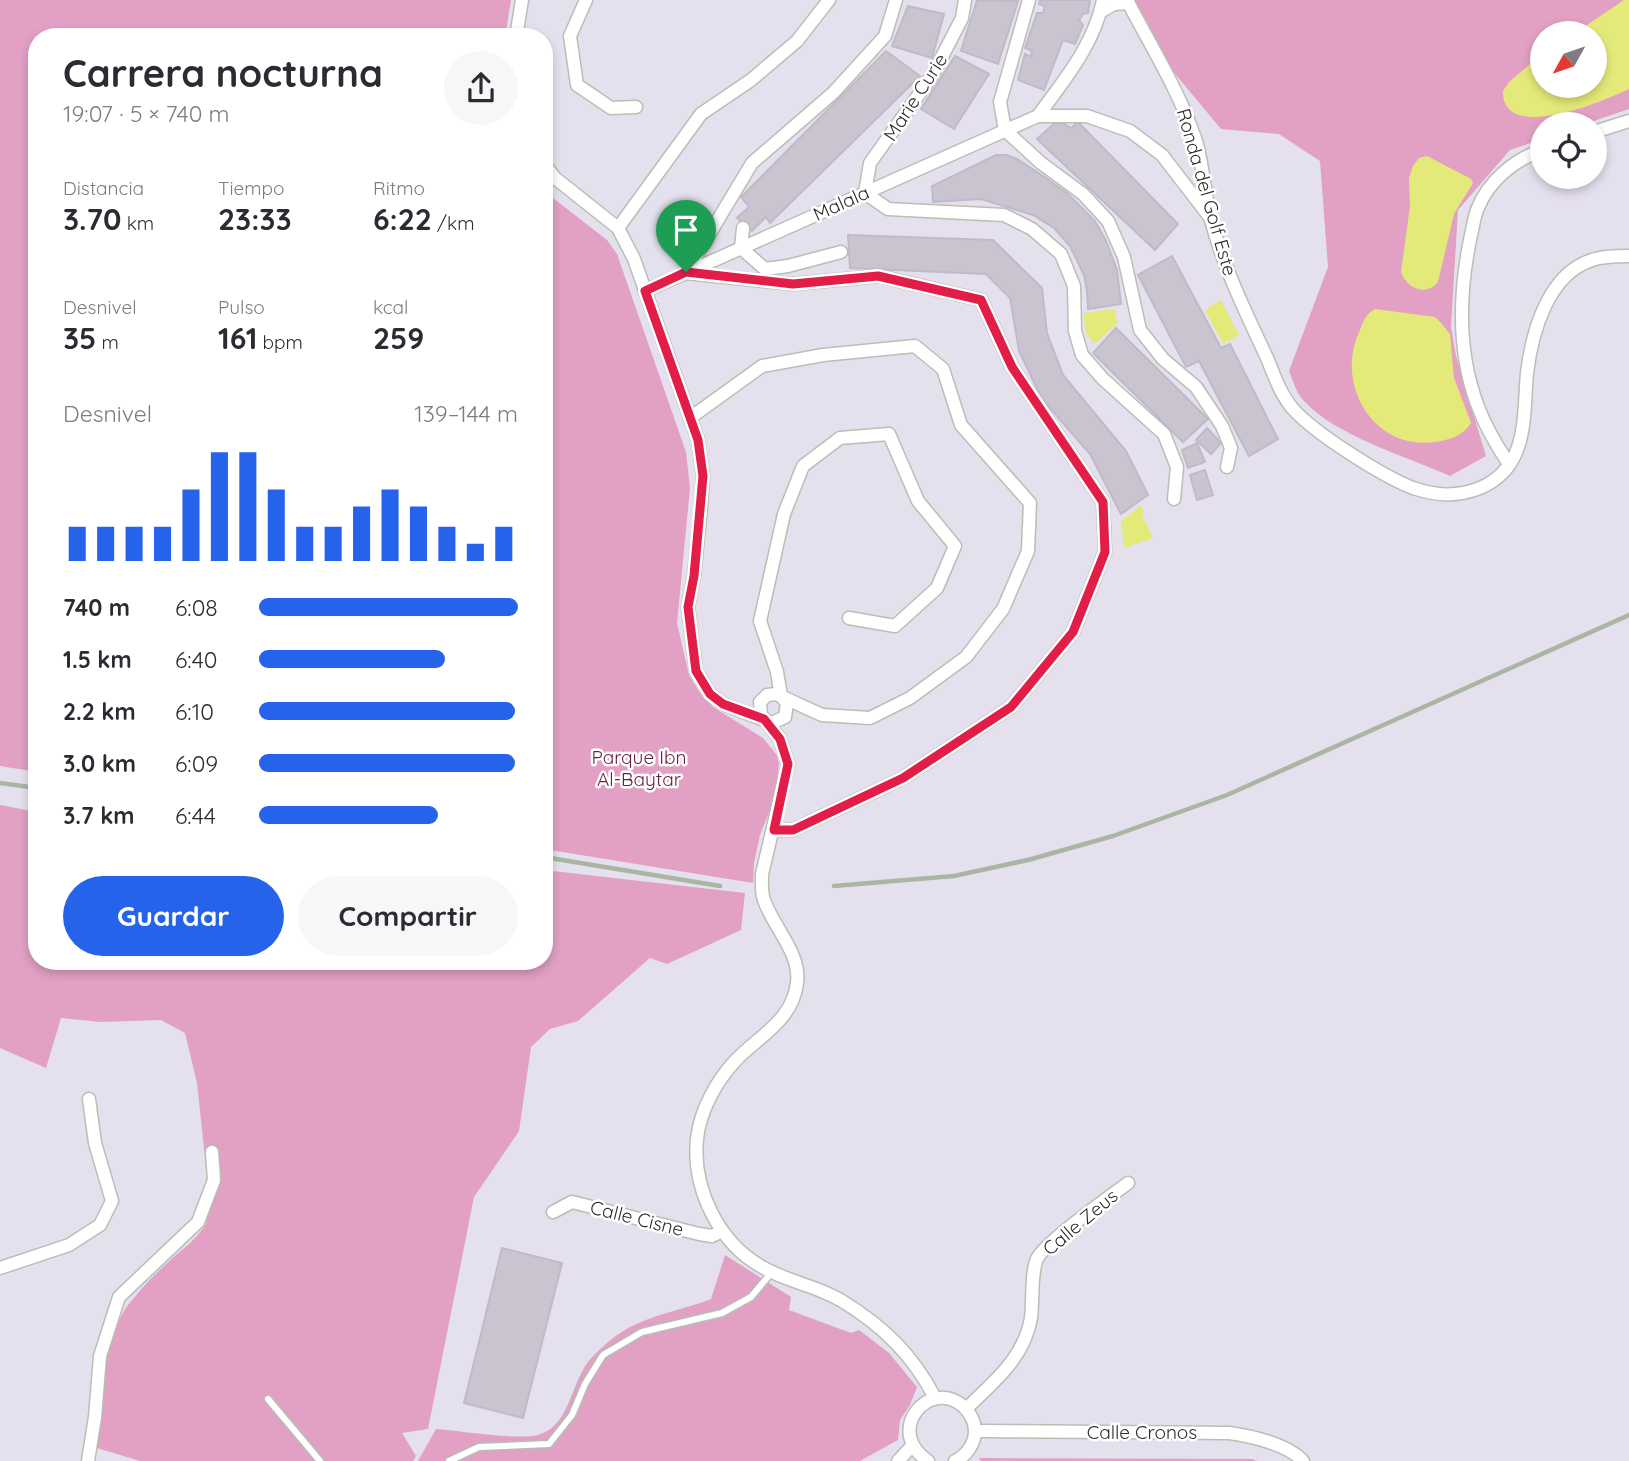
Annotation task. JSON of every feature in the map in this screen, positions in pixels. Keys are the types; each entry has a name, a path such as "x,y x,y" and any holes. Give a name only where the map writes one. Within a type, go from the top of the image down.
{"street":[{"path":"517,28 522,0"},
{"path":"586,0 570,36 577,85 611,108 636,107"},
{"path":"618,228 701,114 751,80 797,41 829,0"},
{"path":"774,830 793,830 903,778 1011,707 1073,632 1105,552 1103,502 1012,367 981,300 878,276 793,284 686,272 752,163 833,93 885,36 896,0"},
{"name":"Marie Curie","path":"865,193 870,163 932,76 962,18 965,0"},
{"path":"1029,0 1000,102 1005,130 1041,163 1083,194 1108,221 1124,257 1140,330 1163,359 1196,387 1222,426 1231,449 1227,467"},
{"path":"1038,116 1082,54 1102,6 1128,2"},
{"name":"Ronda del Golf Este","path":"1128,2 1183,105 1196,142 1210,218 1239,298 1279,386 1292,408 1309,424 1382,472 1412,487 1444,496 1467,493 1490,484 1501,476 1520,443 1525,417 1527,372 1536,332 1558,283 1576,267 1594,259 1629,256"},
{"path":"1038,116 1087,116 1130,131 1162,155 1210,218"},
{"name":"Malala","path":"645,291 1038,116"},
{"path":"1607,128 1629,121"},
{"path":"1510,464 1492,439 1476,402 1464,351 1461,310 1465,264 1478,209 1489,191 1516,162 1530,156"},
{"path":"553,175 618,228 634,259 698,440 703,476 694,576 688,607 696,671 710,694 723,704 764,719 777,722 785,717 788,708 781,696 777,672 760,621 783,514 803,466 839,438 889,434 918,501 956,546 937,588 895,626 849,618"},
{"path":"865,193 888,209 1004,215 1032,229 1061,254 1074,286 1075,331 1082,355 1103,379 1164,434 1177,467 1174,499"},
{"path":"743,228 740,248 765,269 841,252"},
{"path":"690,418 762,366 823,355 915,346 943,369 961,425 1030,503 1028,551 1003,609 966,657 910,698 870,718 822,715 772,694 761,702 759,711 780,739 788,764 762,874 761,890 764,901 793,955 797,982 787,1011 769,1033 736,1060 710,1095 697,1138 698,1176 712,1214 738,1251 772,1272 840,1299 892,1337 914,1362 936,1398"},
{"path":"0,1268 69,1245 100,1225 112,1201 95,1143 89,1099"},
{"path":"88,1461 100,1356 119,1297 198,1222 214,1180 212,1152"},
{"name":"Calle Zeus","path":"966,1409 1005,1371 1021,1348 1031,1321 1037,1259 1057,1238 1128,1183"},
{"name":"Calle Cisne","path":"553,1212 572,1202 699,1234 712,1236 722,1231"},
{"path":"928,1461 912,1446 909,1436 912,1416 926,1402 936,1398 957,1402 971,1415 975,1431 973,1442 958,1460"},
{"name":"Calle Cronos","path":"975,1431 1229,1433 1264,1440 1303,1461"},
{"path":"898,1461 912,1446"}],"lane":[{"path":"449,1461 479,1447 549,1444 572,1415 585,1384 603,1354 642,1332 722,1313 751,1297 772,1272"},
{"path":"268,1399 320,1461"}],"green space":[{"path":"0,0 511,0 506,28 28,28 28,771 0,766"},
{"path":"1134,0 1629,0 1629,109 1607,116 1607,112 1530,112 1530,143 1510,150 1458,210 1451,327 1456,356 1486,456 1450,476 1352,435 1317,413 1301,397 1289,371 1328,267 1320,161 1279,134 1221,129 1152,46"},
{"name":"Parque Ibn Al-Baytar","path":"553,198 607,240 617,254 686,452 690,488 677,623 689,675 713,707 763,738 776,754 779,763 775,797 760,835 753,883 553,850"},
{"path":"0,805 28,810 28,970 553,970 553,871 745,893 741,930 667,964 650,958 578,1021 550,1029 531,1047 519,1131 474,1197 428,1429 402,1433 416,1456 413,1461 140,1461 97,1448 105,1370 122,1314 149,1281 194,1240 207,1222 197,1217 207,1176 197,1083 185,1033 161,1020 100,1022 61,1018 46,1068 0,1048"},
{"path":"725,1255 791,1297 789,1310 851,1333 859,1330 889,1353 917,1387 900,1420 898,1440 860,1461 418,1461 436,1429 516,1436 538,1435 548,1430 563,1414 588,1362 612,1339 653,1317 711,1299"},
{"path":"979,1458 1252,1459 1257,1461 981,1461"}],"shaded area":[{"path":"1624,0 1629,0 1629,89 1599,102 1566,112 1530,112 1530,116 1519,115 1507,107 1503,91 1509,82 1530,64 1530,98 1607,98 1607,21 1593,21"},
{"path":"1427,156 1471,179 1473,183 1454,214 1438,282 1433,287 1422,290 1407,282 1401,272 1410,206 1409,178 1419,158"},
{"path":"1221,300 1239,335 1223,344 1205,310"},
{"path":"1114,309 1118,323 1094,344 1085,331 1084,313"},
{"path":"1375,309 1435,317 1450,334 1454,378 1471,423 1460,434 1435,442 1413,442 1393,436 1377,424 1364,409 1356,391 1352,371 1353,350 1364,320"},
{"path":"1141,505 1144,513 1142,515 1153,538 1124,548 1121,521"}],"building":[{"path":"977,0 1018,1 998,64 961,51"},
{"path":"1040,0 1090,0 1088,13 1083,14 1079,20 1083,25 1075,44 1063,40 1044,90 1018,80 1025,54 1031,57 1032,51 1025,48 1037,13 1043,13 1045,6 1039,4"},
{"path":"908,6 944,14 932,58 892,46"},
{"path":"886,51 920,76 770,223 766,217 752,231 737,218 749,207 741,197"},
{"path":"955,56 989,74 954,129 921,109"},
{"path":"1058,120 1071,128 1078,122 1178,224 1155,250 1037,139"},
{"path":"996,155 1017,159 1046,178 1068,194 1095,221 1117,270 1121,304 1088,309 1084,275 1070,246 1054,228 1033,215 981,199 933,202 932,186"},
{"path":"848,235 993,240 1042,288 1047,333 1063,375 1126,451 1148,495 1121,514 1090,454 1042,399 1019,351 1010,298 986,274 850,268"},
{"path":"1172,256 1221,348 1230,344 1278,439 1249,456 1199,361 1186,367 1138,275"},
{"path":"1116,328 1208,419 1183,442 1093,353"},
{"path":"1207,428 1221,443 1211,454 1196,440"},
{"path":"1197,443 1205,462 1188,468 1182,450"},
{"path":"1205,470 1213,495 1197,500 1190,475"},
{"path":"502,1248 562,1263 523,1418 464,1403"}],"railway":[{"path":"834,886 954,876 1028,860 1113,836 1227,795 1629,615"},
{"path":"0,783 28,787"},
{"path":"553,858 720,886"}],"route":[{"path":"686,272 793,284 878,276 981,300 1012,367 1103,502 1105,552 1073,632 1011,707 903,778 793,830 774,830 788,764 780,739 764,719 723,704 710,694 696,671 688,607 694,576 703,476 698,440 645,291 686,272"}]}
